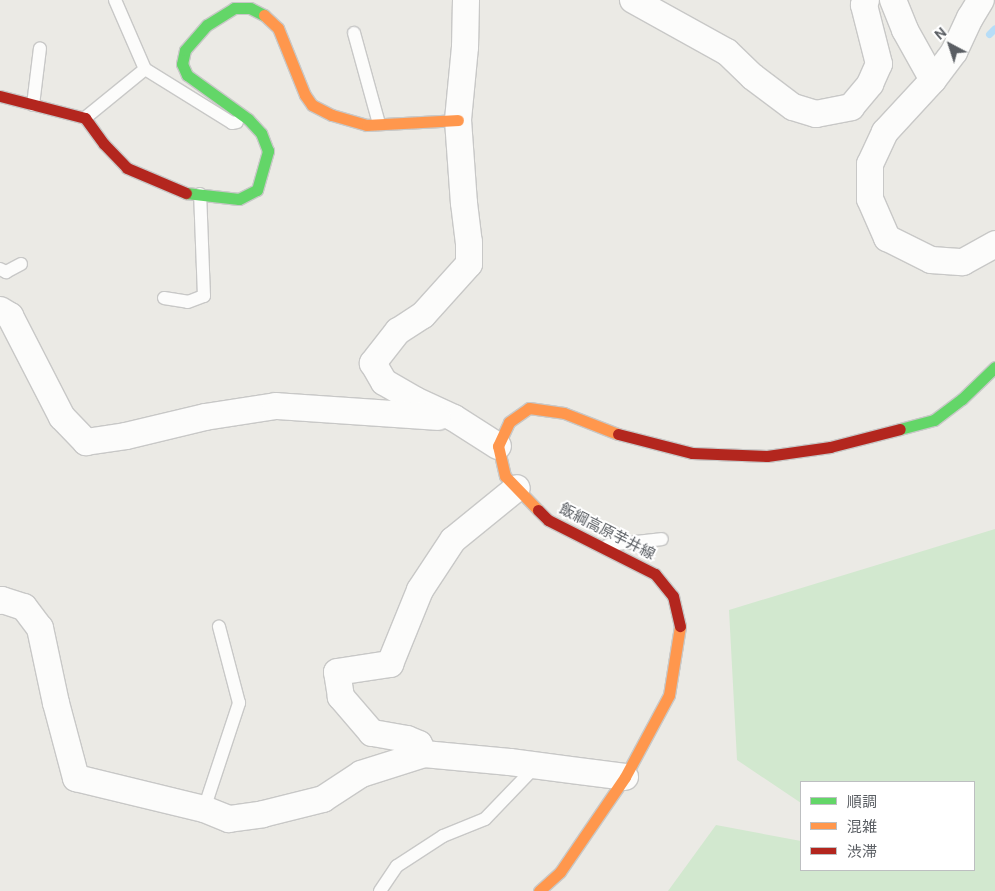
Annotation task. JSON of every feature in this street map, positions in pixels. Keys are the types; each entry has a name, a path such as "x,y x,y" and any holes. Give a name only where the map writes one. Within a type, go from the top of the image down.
{"main road":[{"path":"0,96 85,118 104,144 127,168 186,193 239,198 257,190 268,151 260,133 248,119 187,75 182,64 184,50 201,31 234,8 250,8 264,15 278,28 305,95 312,105 332,115 367,125 458,120"},
{"path":"498,446 510,422 529,408 564,413 586,423 630,438 692,453 766,456 830,447 934,420 962,399 995,367"},
{"name":"飯綱高原芋井線","path":"498,446 505,476 548,520 655,574 673,596 680,624 668,696 625,776 560,872 539,891"}],"street":[{"path":"466,0 465,47 458,120 469,242 469,264 423,315 398,331 373,363 384,382 415,400 454,418 498,446"},
{"path":"633,0 727,52 753,77 792,107 816,114 851,107 870,84 879,64 864,5 866,0"},
{"path":"893,0 905,30 933,80"},
{"path":"981,0 954,52 933,80 885,132 870,164 870,199 887,238 931,260 963,262 995,244"},
{"path":"0,310 10,316 62,417 86,442 126,436 205,416 276,406 454,418"},
{"path":"424,754 419,744 406,739 372,733 341,697 337,672 390,664 420,590 453,540 517,488"},
{"path":"0,602 2,600 24,607 40,628 56,703 76,778 204,809 228,818 263,814 323,799 361,774 424,754 625,776"}],"lane":[{"path":"115,0 145,69 232,123 248,119"},
{"path":"354,33 379,124"},
{"path":"33,104 40,48"},
{"path":"85,118 145,69"},
{"path":"164,298 188,302 204,296 200,194"},
{"path":"0,269 6,272 21,264"},
{"path":"598,546 662,539"},
{"path":"204,809 239,703 219,626"},
{"path":"380,891 397,866 443,836 485,819 537,765"}],"green space":[{"path":"995,529 995,891 668,891 716,825 800,841 800,871 975,871 975,781 800,781 800,802 737,760 729,610"}],"waterway":[{"path":"989,34 995,28"}],"traffic: fast":[{"path":"186,193 239,199 257,190 268,151 261,133 248,119 187,75 182,64 185,50 207,25 234,8 250,8 264,15"},
{"path":"900,429 934,420 962,399 995,367"}],"traffic: slow":[{"path":"264,15 278,28 305,95 312,105 332,115 367,125 458,120"},
{"path":"538,510 505,476 498,446 509,422 529,408 564,413 618,434"},
{"path":"539,891 560,872 625,777 669,695 680,626"}],"traffic: jam":[{"path":"0,96 85,118 104,144 127,168 186,193"},
{"path":"618,434 692,453 767,456 830,447 900,429"},
{"path":"538,510 548,520 655,574 673,596 680,626"}]}
